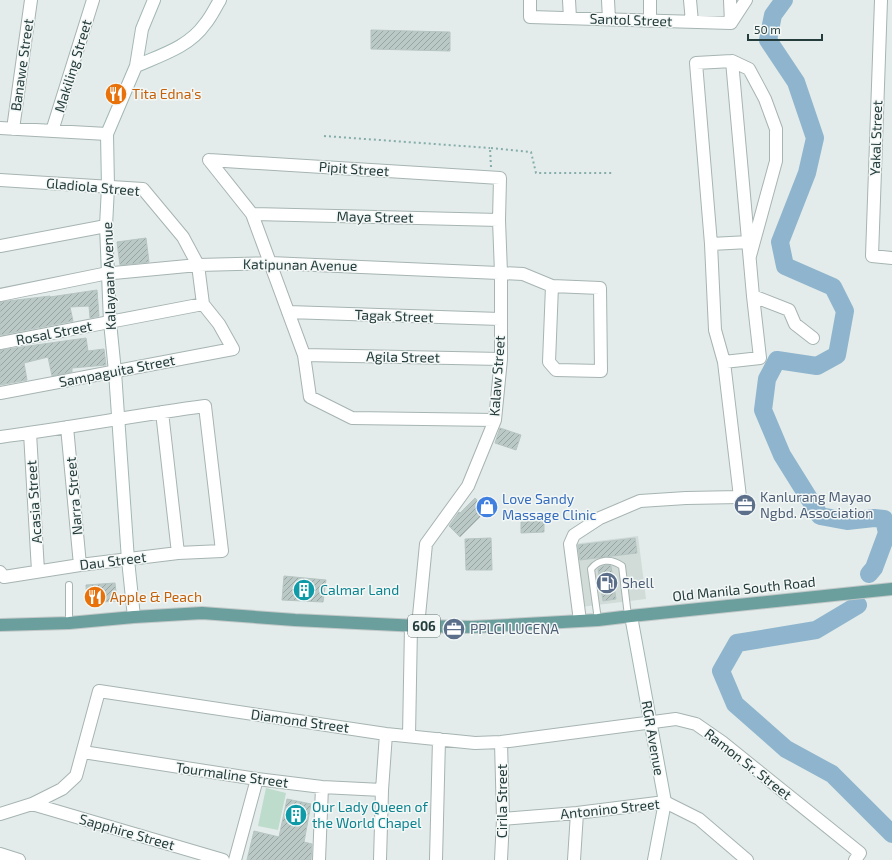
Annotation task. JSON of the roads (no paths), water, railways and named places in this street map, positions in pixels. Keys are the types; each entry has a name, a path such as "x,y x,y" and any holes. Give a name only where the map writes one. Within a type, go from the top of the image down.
{"main road":[{"name":"Old Manila South Road","path":"0,625 69,623 202,613 295,620 415,626 501,627 598,620 892,588"}],"street":[{"name":"Banawe Street","path":"13,129 31,0"},
{"name":"Makiling Street","path":"52,131 93,0"},
{"name":"Kalayaan Avenue","path":"134,617 128,560 119,418 110,322 106,226 108,187 107,134 136,66 142,29 154,0"},
{"path":"136,66 178,48 191,40 204,25 220,0"},
{"name":"Santol Street","path":"530,0 530,17 731,23"},
{"path":"569,0 570,18"},
{"path":"608,0 609,19"},
{"path":"650,0 650,21"},
{"path":"690,0 692,22"},
{"path":"730,0 731,23"},
{"path":"731,23 746,0"},
{"name":"Yakal Street","path":"881,0 872,256 892,258"},
{"path":"724,362 760,358 732,61"},
{"path":"580,621 570,544 574,535 600,518 640,501 740,497 724,362 715,330 711,244 696,63 732,61 749,69 765,99 776,129 776,161 750,256"},
{"path":"0,128 107,134"},
{"name":"Pipit Street","path":"252,214 209,160 495,178"},
{"name":"Kalaw Street","path":"409,736 415,626 426,544 468,486 495,420 501,359 501,273 499,220 495,178"},
{"name":"Gladiola Street","path":"0,180 143,189 183,237 198,265 203,304"},
{"path":"252,214 304,355 310,397 352,418 495,420"},
{"name":"Maya Street","path":"252,214 499,220"},
{"path":"0,246 106,226"},
{"path":"711,244 749,242"},
{"name":"Katipunan Avenue","path":"0,295 108,274 198,265 270,263 523,274 552,286 600,288 601,371 556,370 548,362 552,286"},
{"path":"753,296 788,310 795,324 813,338"},
{"name":"Rosal Street","path":"0,343 203,304"},
{"name":"Sampaguita Street","path":"0,392 115,372 233,349 219,324 203,304"},
{"name":"Tagak Street","path":"288,312 500,319"},
{"name":"Agila Street","path":"304,355 501,359"},
{"name":"Dau Street","path":"2,575 178,553 222,550 205,406 162,412"},
{"path":"0,437 162,412 178,553"},
{"name":"Narra Street","path":"67,427 80,565"},
{"name":"Acasia Street","path":"30,433 38,571"},
{"name":"RGR Avenue","path":"629,616 665,802 654,860"},
{"name":"Diamond Street","path":"83,752 99,691 386,734 439,738 475,743 501,742"},
{"name":"Ramon Sr. Street","path":"501,742 676,719 696,724 722,742 858,856"},
{"path":"380,860 382,790 386,734"},
{"path":"436,860 439,738"},
{"name":"Cirila Street","path":"501,742 503,819 501,860"},
{"path":"0,814 32,804 62,789 76,776 83,752"},
{"name":"Tourmaline Street","path":"83,752 257,779 322,787 382,790"},
{"path":"234,860 257,779"},
{"path":"319,860 322,787"},
{"name":"Antonino Street","path":"503,819 577,814 665,802 699,819 747,860"},
{"name":"Sapphire Street","path":"32,804 223,860"},
{"path":"574,860 577,814"},
{"path":"0,854 19,860"}],"lane":[{"path":"598,620 591,569 597,563 604,560 614,561 622,566 629,616"},
{"path":"69,585 69,623"}],"waterway":[{"path":"784,0 773,15 768,40 796,82 815,138 807,173 780,242 785,266 833,287 845,311 837,355 817,366 777,360 767,379 763,410 782,455 820,516 847,521 874,518 884,519 887,533 874,568 869,574"},
{"path":"858,605 816,630 737,643 721,671 735,704 786,749 832,774 892,834"}],"place":[{"name":"Tita Edna's","path":"116,94"},
{"name":"Kanlurang Mayao Ngbd. Association","path":"745,505"},
{"name":"Love Sandy Massage Clinic","path":"487,507"},
{"name":"Shell","path":"607,583"},
{"name":"Calmar Land","path":"304,590"},
{"name":"Apple & Peach","path":"95,597"},
{"name":"PPLCI LUCENA","path":"454,629"},
{"name":"Our Lady Queen of the World Chapel","path":"296,815"}]}
